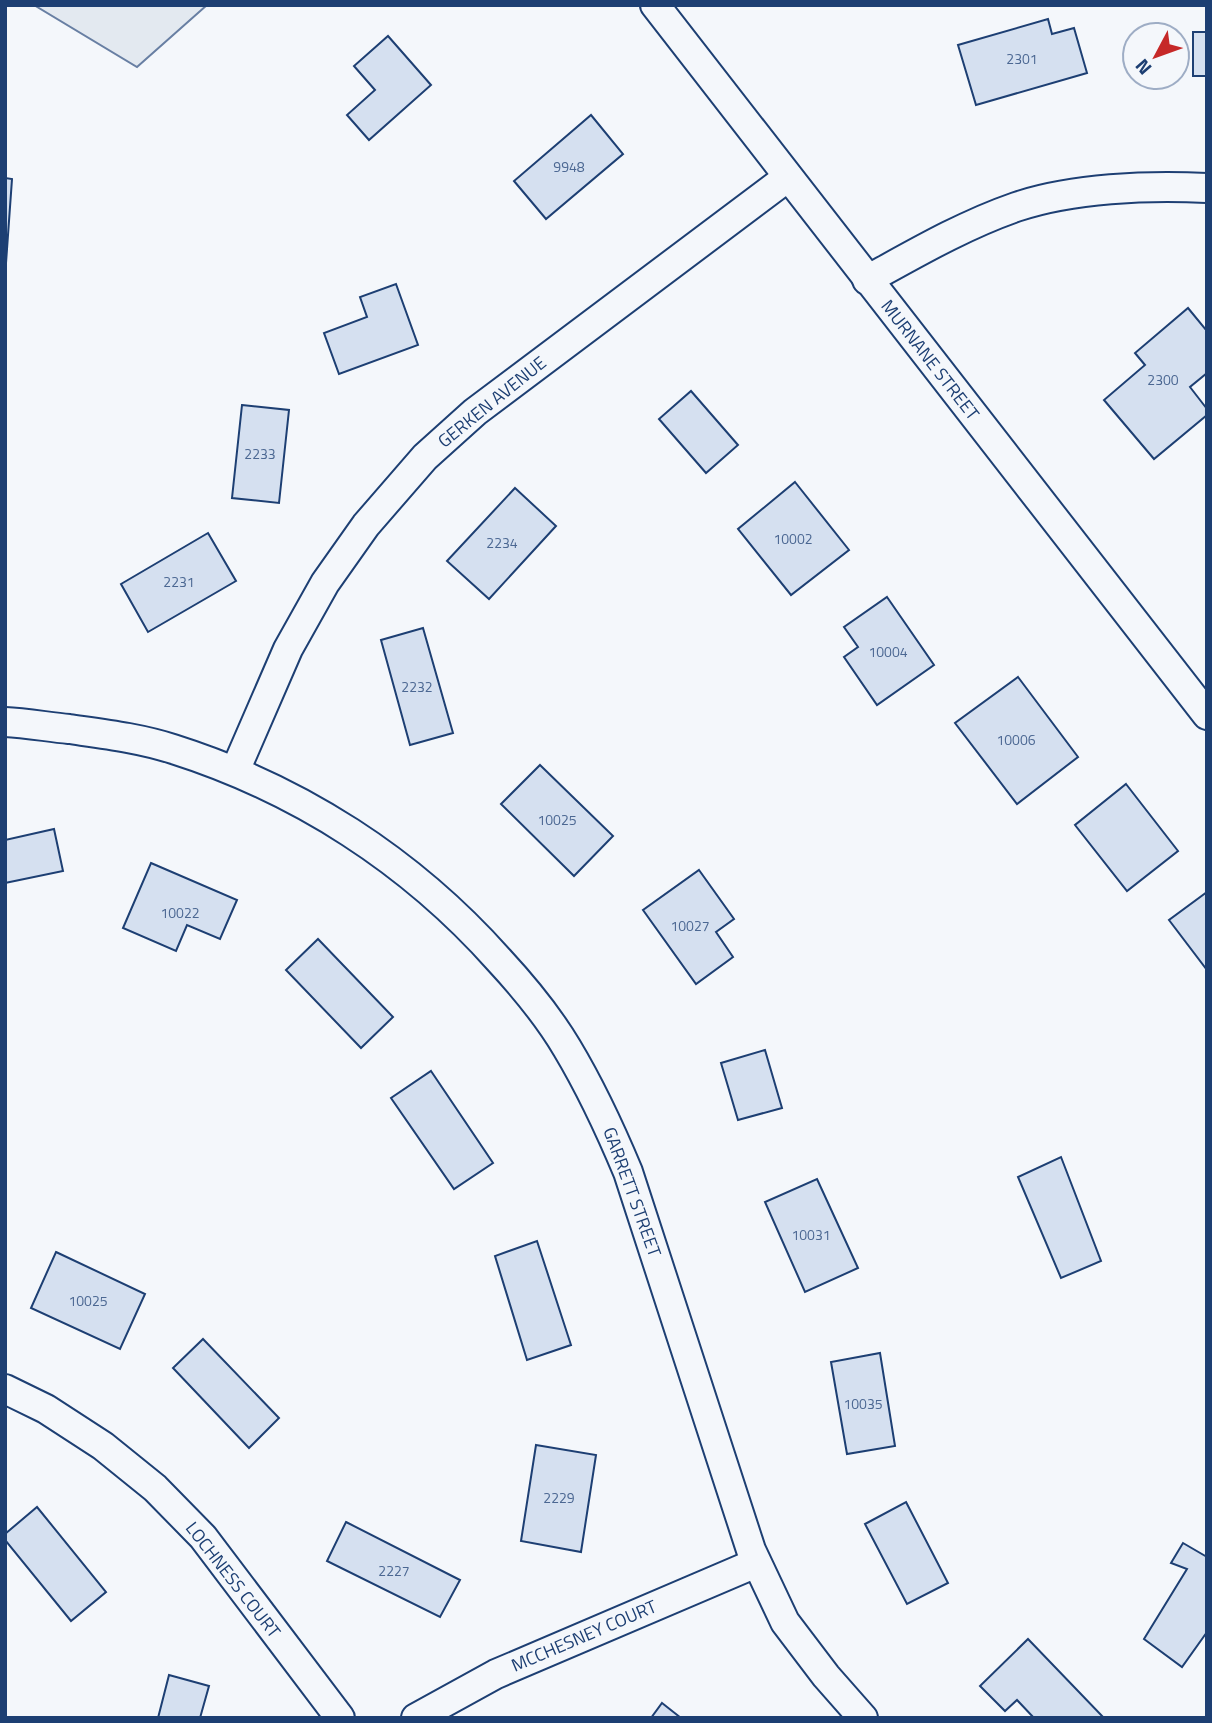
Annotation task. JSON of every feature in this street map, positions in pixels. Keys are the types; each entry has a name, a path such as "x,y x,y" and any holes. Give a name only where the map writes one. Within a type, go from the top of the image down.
{"street":[{"name":"MURNANE STREET","path":"655,5 1207,715"},
{"name":"GERKEN AVENUE","path":"235,771 288,649 325,583 366,525 425,457 475,412 788,177"},
{"path":"867,279 963,228 1018,207 1069,195 1123,189 1207,188"},
{"name":"GARRETT STREET","path":"5,722 122,736 172,748 235,771 303,803 368,843 426,887 478,936 524,987 566,1046 602,1111 628,1172 756,1563 785,1622 826,1676 863,1718"},
{"name":"LOCHNESS COURT","path":"5,1389 46,1409 103,1446 155,1489 203,1537 340,1718"},
{"name":"MCCHESNEY COURT","path":"416,1718 496,1674 756,1563"}],"shaded area":[{"path":"34,5 207,5 137,67"}],"building":[{"path":"1048,19 1052,34 1074,28 1087,73 976,105 958,45"},
{"path":"1193,32 1207,32 1207,76 1193,76"},
{"path":"388,36 431,85 369,140 347,115 375,90 354,66"},
{"path":"591,115 623,154 546,219 514,181"},
{"path":"5,178 12,179 5,277"},
{"path":"396,284 418,345 339,374 324,333 367,317 360,297"},
{"path":"1188,308 1207,331 1207,373 1190,387 1207,409 1207,415 1154,459 1104,400 1145,365 1135,353"},
{"path":"691,391 738,445 706,473 659,419"},
{"path":"242,405 289,410 279,503 232,498"},
{"path":"795,482 849,550 791,595 738,529"},
{"path":"515,488 556,526 489,599 447,561"},
{"path":"208,533 236,581 148,632 121,584"},
{"path":"887,597 934,665 877,705 844,657 858,647 844,627"},
{"path":"423,628 453,733 410,745 381,640"},
{"path":"1018,677 1078,757 1017,804 955,723"},
{"path":"540,765 613,836 574,876 501,804"},
{"path":"1126,784 1178,851 1127,891 1075,825"},
{"path":"54,829 63,871 5,883 5,840"},
{"path":"151,863 237,900 220,939 187,925 176,951 123,928"},
{"path":"699,870 734,919 716,932 733,957 696,984 643,910"},
{"path":"1207,892 1207,970 1169,920"},
{"path":"318,939 393,1017 361,1048 286,970"},
{"path":"765,1050 782,1108 738,1120 721,1063"},
{"path":"431,1071 493,1163 454,1189 391,1098"},
{"path":"1061,1157 1101,1261 1061,1278 1018,1177"},
{"path":"817,1179 858,1268 805,1292 765,1202"},
{"path":"537,1241 571,1345 527,1360 495,1256"},
{"path":"56,1252 145,1294 120,1349 31,1308"},
{"path":"203,1339 279,1418 249,1448 173,1368"},
{"path":"880,1353 895,1446 847,1454 831,1362"},
{"path":"536,1445 596,1455 581,1552 521,1541"},
{"path":"906,1502 948,1583 907,1604 865,1524"},
{"path":"37,1507 106,1592 71,1621 5,1540 5,1534"},
{"path":"346,1522 460,1580 440,1617 327,1561"},
{"path":"1183,1543 1207,1557 1207,1632 1182,1667 1144,1639 1187,1569 1171,1563"},
{"path":"1028,1639 1104,1718 1034,1718 1017,1700 1005,1711 980,1686"},
{"path":"169,1675 209,1686 200,1718 158,1718"},
{"path":"662,1703 681,1718 651,1718"}]}
